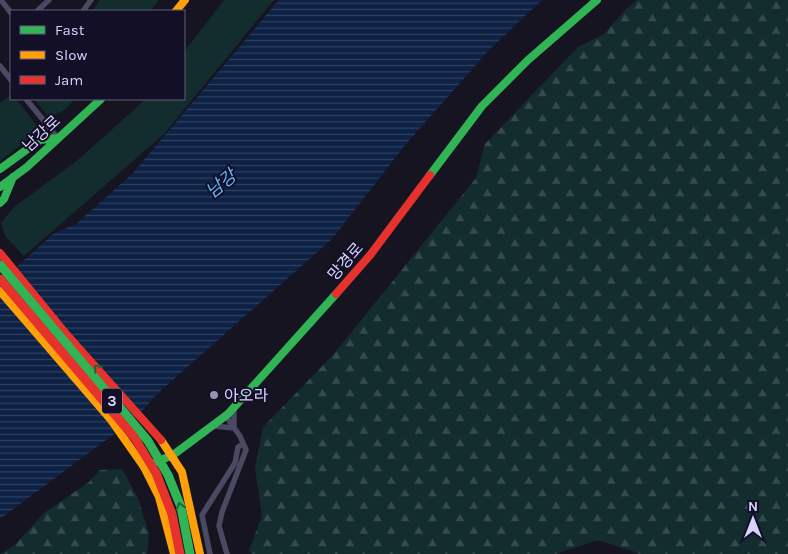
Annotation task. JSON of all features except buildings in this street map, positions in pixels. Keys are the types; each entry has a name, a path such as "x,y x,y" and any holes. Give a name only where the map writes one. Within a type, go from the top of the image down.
{"main road":[{"path":"177,10 185,0"},
{"name":"망경로","path":"144,467 173,455 234,406 371,254 482,106 528,60 598,0"},
{"name":"남강로","path":"0,187 100,100"},
{"path":"0,170 40,140 58,138"},
{"path":"0,203 4,199 13,177"},
{"path":"0,252 67,335 154,430 173,455 182,472 200,554"},
{"name":"3","path":"0,265 119,409 148,441 168,475 181,507 190,554"},
{"name":"3","path":"0,279 134,437 156,473 172,514 180,554"},
{"path":"0,291 128,444 144,467 159,497 174,554"}],"street":[{"path":"1,0 10,12"},
{"path":"38,10 49,0"},
{"path":"0,66 10,79"},
{"path":"27,100 58,138"},
{"path":"234,406 234,428"},
{"path":"225,415 246,450 222,512 219,526 227,554"},
{"path":"211,426 234,428"},
{"path":"210,554 202,516 235,464 238,448 243,444"}],"green space":[{"path":"100,0 159,0 151,10 93,10"},
{"path":"224,0 274,0 164,134 24,256 5,236 1,223 13,208 79,159 145,100 185,100 185,51"},
{"path":"637,0 788,0 788,554 640,554 598,540 555,554 252,554 249,550 262,516 255,468 263,427 333,355 476,178 485,144 578,47 604,34 626,9"},
{"path":"10,96 10,100 17,100 38,127 36,133 0,161 0,103"},
{"path":"35,100 74,100 60,112 47,115"},
{"path":"122,469 138,498 149,534 147,554 0,554 14,546 44,513 89,482 100,470"}],"water":[{"name":"남강","path":"279,0 542,0 489,50 406,144 332,239 156,395 137,417 0,519 0,279 13,270 53,234 76,224 133,173"}],"traffic: fast":[{"path":"430,175 482,106 528,60 597,0"},
{"path":"0,187 27,167 100,100"},
{"path":"0,169 40,140 58,138"},
{"path":"0,203 4,199 13,177"},
{"path":"0,265 148,441 168,475 181,507 190,554"},
{"path":"173,455 228,414 336,294"},
{"path":"144,467 173,455"}],"traffic: slow":[{"path":"177,10 185,0"},
{"path":"0,291 111,420 144,467 159,497 174,554"},
{"path":"161,440 182,472 200,554"}],"traffic: jam":[{"path":"336,294 371,254 430,175"},
{"path":"0,253 67,335 161,440"},
{"path":"0,279 134,437 156,473 172,514 180,554"}],"place":[{"name":"아오라","path":"214,395"}]}
